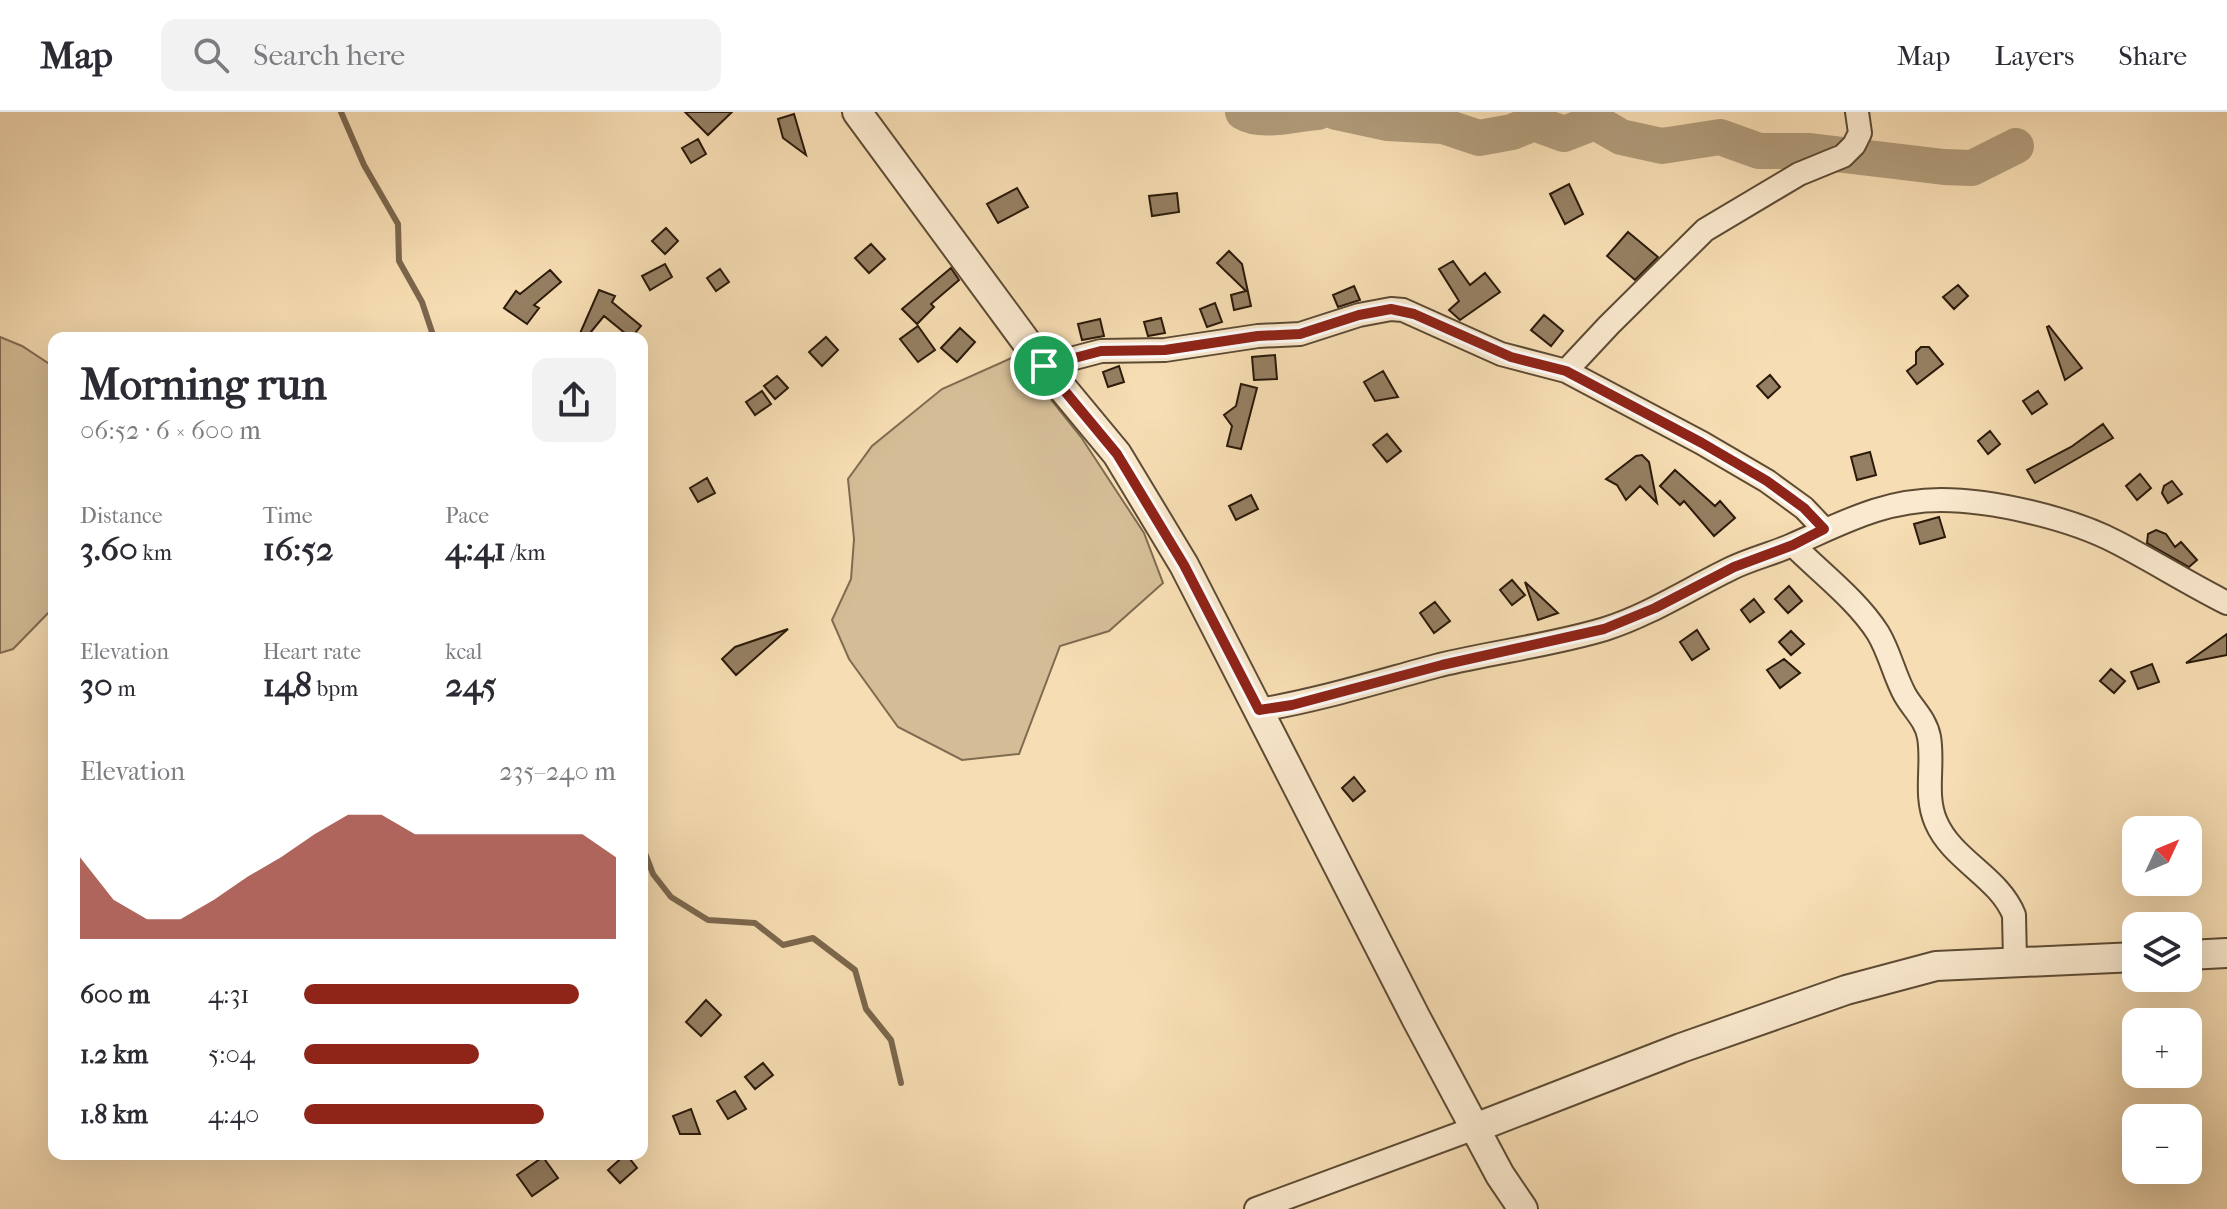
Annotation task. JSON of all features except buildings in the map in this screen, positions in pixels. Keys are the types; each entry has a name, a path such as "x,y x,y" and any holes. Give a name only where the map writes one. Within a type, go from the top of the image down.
{"street":[{"path":"857,112 1044,366 1117,454 1184,565 1416,1018 1500,1175 1523,1209"},
{"path":"1566,371 1705,230 1799,174 1848,150 1860,133 1857,112"},
{"path":"1044,366 1101,351 1165,350 1258,336 1300,334 1359,315 1391,309 1414,314 1511,357 1566,371 1767,481 1804,508 1824,529"},
{"path":"1259,710 1292,705 1442,665 1604,629 1655,608 1734,567 1793,545 1824,529 1876,509 1920,501 1954,501 2011,508 2113,540 2227,603"},
{"path":"1793,545 1867,619 1883,641 1903,692 1925,723 1929,736 1929,784 1935,821 1952,847 2003,896 2012,909 2015,961"},
{"path":"2202,954 2227,953"},
{"path":"1256,1209 1681,1048 1846,990 1936,966 2122,957"}],"shaded area":[{"path":"0,337 22,346 48,363 48,613 13,649 0,653"},
{"path":"1016,356 1081,437 1144,533 1163,583 1109,631 1060,646 1019,754 962,760 898,727 849,659 832,620 851,579 854,539 848,479 872,446 942,389"}],"waterway":[{"path":"341,112 364,165 398,224 399,261 422,302 432,332"},
{"path":"1243,112 1269,118 1318,112"},
{"path":"1336,112 1387,123 1443,126 1479,138 1512,132 1534,123 1564,134 1595,122 1621,137 1662,146 1720,137 1759,151 1810,151 1944,167 1972,168 2016,146"},
{"path":"648,861 653,874 671,897 708,920 755,923 783,945 813,938 855,970 866,1009 891,1040 901,1083"}],"route":[{"path":"1403,310 1501,354 1566,371 1767,481 1804,508 1824,529 1793,545 1734,567 1655,608 1604,629 1442,665 1292,705 1259,710 1184,565 1117,454 1044,366 1101,351 1165,350 1258,336 1300,334 1359,315 1403,310"}]}
